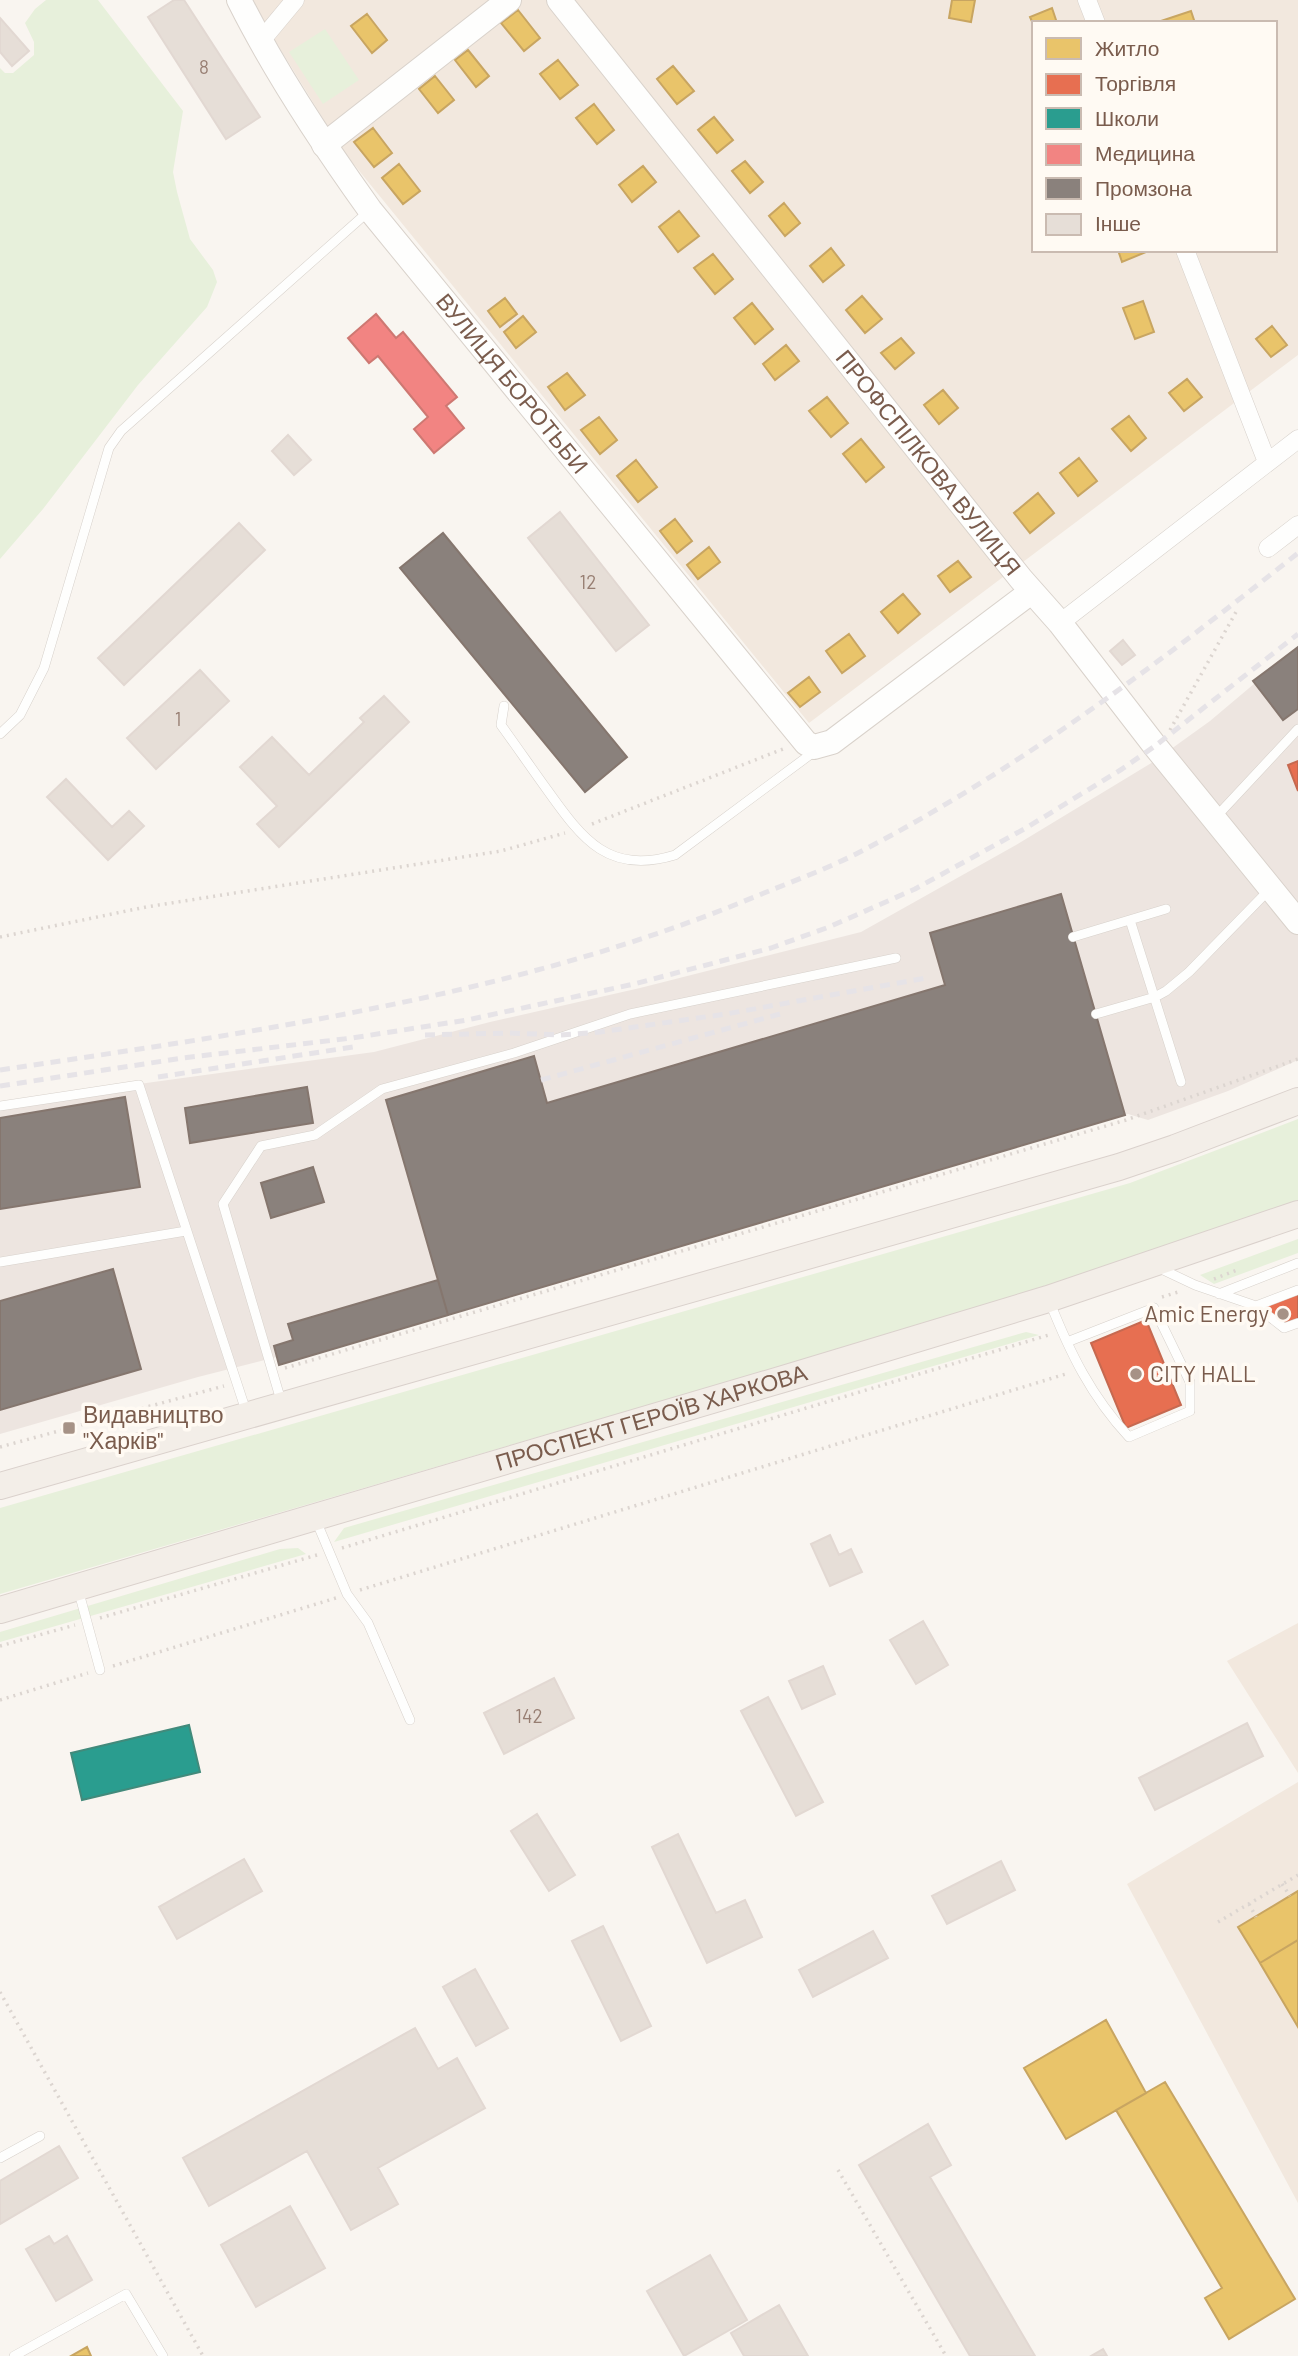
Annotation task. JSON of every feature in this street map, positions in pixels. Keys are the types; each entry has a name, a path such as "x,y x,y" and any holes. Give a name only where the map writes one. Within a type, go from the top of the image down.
{"main road":[{"path":"0,1486 1118,1167 1298,1101"},
{"name":"ПРОСПЕКТ ГЕРОЇВ ХАРКОВА","path":"0,1610 1048,1299 1298,1214"}],"street":[{"name":"ВУЛИЦЯ БОРОТЬБИ","path":"239,0 260,42 324,145 370,210 812,743"},
{"path":"260,42 295,0"},
{"path":"324,145 509,0"},
{"name":"ПРОФСПІЛКОВА ВУЛИЦЯ","path":"559,0 1031,592 1060,623 1213,820 1298,922"},
{"path":"1087,0 1095,21"},
{"path":"1186,252 1267,462"},
{"path":"1060,623 1298,439"},
{"path":"1268,548 1298,525"},
{"path":"812,743 842,735 1031,592"}],"lane":[{"path":"0,734 20,715 44,668 109,448 121,431 370,210"},
{"path":"504,706 501,725 576,830 599,849 625,860 651,863 674,855 812,743"},
{"path":"1213,820 1298,729"},
{"path":"1096,1014 1155,997 1166,991 1189,972 1270,888"},
{"path":"1073,937 1166,909"},
{"path":"1130,920 1181,1082"},
{"path":"282,1405 223,1204 261,1146 315,1135 382,1089 514,1052 631,1014 896,958"},
{"path":"0,1106 139,1085 248,1415"},
{"path":"0,1262 186,1231"},
{"path":"1219,1294 1298,1263"},
{"path":"1151,1265 1219,1294 1256,1306 1284,1328 1298,1323"},
{"path":"1256,1306 1298,1290"},
{"path":"1048,1299 1079,1370 1106,1412 1129,1437 1190,1411 1190,1382 1154,1308 1067,1342"},
{"path":"314,1517 347,1594 368,1623 410,1720"},
{"path":"77,1587 100,1670"},
{"path":"0,2158 40,2136"},
{"path":"14,2356 126,2294 163,2356"}],"path":[{"path":"1165,738 1236,612"},
{"path":"0,937 146,907 501,851 576,830 779,752 812,743"},
{"path":"273,1372 1126,1121 1298,1059"},
{"path":"0,1646 329,1552 1062,1331"},
{"path":"0,1700 1079,1370"},
{"path":"0,1447 238,1382"},
{"path":"1218,1922 1298,1875"},
{"path":"1283,1884 1290,1896"},
{"path":"1249,1904 1256,1917"},
{"path":"0,1992 203,2356"},
{"path":"838,2171 946,2356"}],"shaded area":[{"path":"250,0 1298,0 1298,355 809,723 343,151"},
{"path":"1298,647 1298,1060 1228,1091 1148,1120 1128,1114 497,1301 198,1377 0,1434 0,1103 374,1052 861,932 1016,845 1153,762 1210,721"},
{"path":"1298,1623 1298,1773 1227,1661"},
{"path":"1298,1782 1298,2203 1127,1884"}],"green space":[{"path":"46,0 98,0 183,111 173,172 190,239 213,270 217,282 207,307 138,385 43,509 0,559 0,68 5,73 13,73 34,55 34,42 25,23"},
{"path":"325,29 359,80 323,104 289,52"},
{"path":"1298,1119 1298,1200 1161,1250 987,1306 0,1594 0,1508 1130,1183"},
{"path":"1298,1239 1298,1253 1214,1284 1200,1275"},
{"path":"1026,1332 1039,1335 334,1542 344,1528"},
{"path":"298,1548 306,1554 0,1642 0,1632 280,1549"}],"building: Житло":[{"path":"952,0 975,0 971,22 949,18"},
{"path":"1052,8 1056,21 1032,22 1030,17"},
{"path":"518,10 540,38 524,51 501,23"},
{"path":"1191,11 1194,21 1161,21"},
{"path":"367,14 387,40 372,53 351,26"},
{"path":"468,50 489,76 476,87 455,60"},
{"path":"558,60 578,85 560,99 540,74"},
{"path":"673,66 694,91 677,104 657,79"},
{"path":"435,76 454,100 438,113 419,89"},
{"path":"594,104 614,130 597,144 576,118"},
{"path":"714,117 733,140 717,153 698,130"},
{"path":"373,128 392,153 374,167 354,142"},
{"path":"745,161 763,182 750,193 732,171"},
{"path":"399,164 420,191 403,204 382,178"},
{"path":"643,166 656,182 632,202 619,185"},
{"path":"784,203 800,223 785,236 769,216"},
{"path":"679,211 699,236 678,252 659,227"},
{"path":"831,248 844,265 823,282 810,266"},
{"path":"1119,252 1146,252 1122,262"},
{"path":"713,254 733,279 715,294 694,268"},
{"path":"862,296 882,319 865,333 846,310"},
{"path":"505,298 517,314 500,327 488,311"},
{"path":"1143,301 1154,332 1135,339 1123,308"},
{"path":"752,303 773,329 755,344 734,318"},
{"path":"523,316 536,332 516,348 504,332"},
{"path":"1272,326 1287,345 1271,357 1256,339"},
{"path":"901,338 914,353 895,369 881,353"},
{"path":"786,345 799,361 775,380 763,364"},
{"path":"567,373 585,395 565,410 548,387"},
{"path":"1187,379 1202,397 1184,411 1169,393"},
{"path":"943,390 958,408 939,424 924,405"},
{"path":"827,397 848,423 831,437 809,411"},
{"path":"1129,416 1146,438 1131,451 1112,429"},
{"path":"599,417 617,440 600,454 581,430"},
{"path":"861,439 884,467 866,482 843,454"},
{"path":"1079,458 1097,481 1078,496 1060,473"},
{"path":"636,460 657,487 638,502 617,476"},
{"path":"1038,493 1054,513 1030,533 1014,513"},
{"path":"675,519 692,541 677,553 660,531"},
{"path":"709,547 720,562 698,579 687,565"},
{"path":"958,561 971,577 950,592 938,576"},
{"path":"903,594 920,614 898,633 881,612"},
{"path":"849,634 865,656 842,673 826,651"},
{"path":"809,677 820,692 800,707 788,693"},
{"path":"1298,1891 1298,1940 1260,1963 1238,1927"},
{"path":"1298,1940 1298,2027 1260,1963"},
{"path":"1106,2020 1146,2093 1066,2139 1024,2068"},
{"path":"1165,2082 1295,2299 1229,2339 1205,2298 1222,2288 1116,2110"},
{"path":"87,2347 91,2356 71,2356"}],"building: Торгівля":[{"path":"1298,761 1298,791 1288,765"},
{"name":"Amic Energy","path":"1298,1293 1298,1319 1281,1324 1261,1308"},
{"name":"CITY HALL","path":"1146,1320 1181,1405 1126,1428 1091,1343"}],"building: Школи":[{"path":"189,1725 200,1772 82,1800 71,1753"}],"building: Медицина":[{"path":"376,314 396,338 403,332 457,397 446,406 464,428 434,453 414,429 428,417 378,356 369,363 348,338"}],"building: Промзона":[{"path":"443,533 627,757 585,792 400,568"},
{"path":"1298,647 1298,709 1283,720 1253,681"},
{"path":"1061,894 1125,1115 448,1315 386,1100 534,1056 547,1103 945,985 930,933"},
{"path":"307,1087 313,1123 190,1143 185,1108"},
{"path":"125,1097 140,1187 0,1209 0,1118"},
{"path":"313,1167 324,1202 271,1218 261,1183"},
{"path":"113,1269 141,1369 0,1410 0,1301"},
{"path":"438,1280 448,1315 279,1365 274,1346 293,1340 288,1324"}],"building: Інше":[{"path":"174,0 184,0 260,117 226,139 148,17"},
{"path":"0,18 29,51 12,66 0,52"},
{"path":"288,435 311,460 294,475 272,451"},
{"path":"560,512 649,625 616,651 528,538"},
{"path":"239,523 265,550 124,685 98,658"},
{"path":"1123,640 1135,655 1122,665 1110,651"},
{"path":"200,670 229,701 156,769 127,738"},
{"path":"384,696 409,722 279,847 257,824 277,806 240,767 272,737 309,775 364,722 360,718"},
{"path":"66,779 112,827 129,811 144,826 108,860 47,797"},
{"path":"830,1535 839,1555 851,1549 862,1572 830,1586 811,1544"},
{"path":"923,1621 948,1665 916,1684 890,1640"},
{"path":"823,1666 835,1694 802,1709 789,1681"},
{"path":"554,1678 574,1718 504,1754 484,1713"},
{"path":"768,1697 823,1802 796,1816 741,1711"},
{"path":"1247,1723 1263,1756 1155,1810 1139,1778"},
{"path":"537,1814 575,1875 549,1891 511,1831"},
{"path":"678,1834 716,1913 745,1900 762,1937 707,1963 652,1847"},
{"path":"244,1859 262,1891 177,1939 159,1907"},
{"path":"1001,1861 1015,1890 947,1924 932,1896"},
{"path":"603,1926 651,2026 621,2041 572,1941"},
{"path":"873,1931 888,1958 813,1997 799,1970"},
{"path":"475,1969 508,2028 476,2046 443,1987"},
{"path":"415,2028 438,2069 457,2058 485,2108 378,2168 398,2204 351,2230 307,2151 209,2206 183,2158"},
{"path":"928,2124 951,2165 930,2177 1035,2356 970,2356 859,2165"},
{"path":"59,2146 78,2178 0,2224 0,2181"},
{"path":"290,2206 325,2268 256,2307 221,2245"},
{"path":"49,2236 54,2244 67,2236 92,2280 56,2301 26,2249"},
{"path":"710,2255 747,2320 684,2356 647,2291"},
{"path":"779,2305 808,2356 744,2356 731,2333"},
{"path":"1103,2349 1107,2356 1091,2356"}],"railway":[{"path":"0,1070 291,1024 388,1006 483,984 578,959 671,929 787,884 845,859 915,822 1029,752 1139,675 1298,553"},
{"path":"0,1086 183,1058 352,1038 467,1020 634,984 771,948 829,927 915,889 1026,828 1155,746 1298,634"},
{"path":"425,1035 560,1035 600,1032 726,1014 926,978"},
{"path":"541,1080 780,1014"},
{"path":"158,1077 353,1047"}],"place":[{"name":"Amic Energy","path":"1283,1314"},
{"name":"CITY HALL","path":"1136,1374"},
{"name":"Видавництво \"Харків\"","path":"69,1428"}]}
